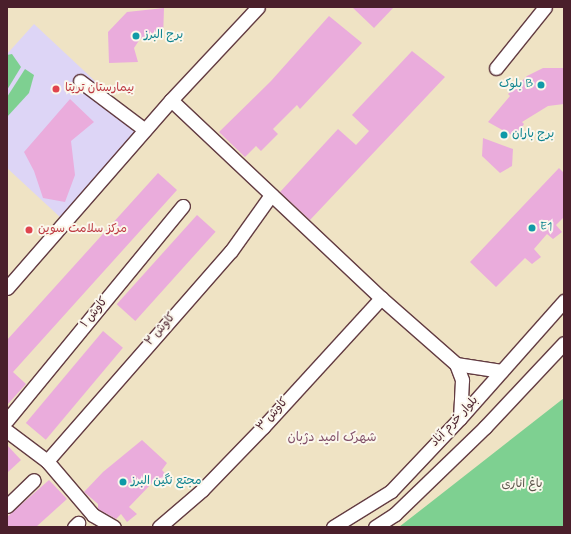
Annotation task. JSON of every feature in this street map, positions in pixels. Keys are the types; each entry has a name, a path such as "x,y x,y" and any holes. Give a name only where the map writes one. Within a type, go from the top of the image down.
{"street":[{"path":"7,288 171,100 258,7"},
{"path":"496,68 545,7"},
{"path":"80,81 145,130"},
{"path":"171,100 381,298 456,364 462,380 460,418"},
{"name":"کاوش ۲","path":"47,461 231,251 271,195"},
{"name":"کاوش ۱","path":"7,420 183,206"},
{"name":"کاوش ۳","path":"159,527 230,461 381,298"},
{"name":"بلوار خرم آباد","path":"333,527 391,491 460,418 564,301"},
{"name":"بلوار خرم آباد","path":"375,527 395,514 479,432 564,343"},
{"path":"456,364 501,371"},
{"path":"7,431 47,461 93,515 114,527"},
{"path":"7,506 34,480"}],"shaded area":[{"name":"بیمارستان تریتا","path":"34,24 142,125 61,218 7,168 7,54"}],"green space":[{"path":"12,54 21,67 7,90 7,55"},
{"path":"25,69 34,75 29,93 7,117 7,97"},
{"name":"باغ اناری","path":"564,398 564,527 399,527 426,506"}],"building":[{"path":"352,7 394,7 374,28"},
{"name":"برج البرز","path":"164,8 163,39 140,39 134,48 138,62 109,63 108,32 127,12"},
{"path":"329,16 362,43 300,109 297,105 273,129 278,134 261,151 256,146 245,157 219,132 271,81"},
{"path":"412,51 445,77 310,220 280,192 338,129 356,145 369,131 352,115"},
{"name":"بلوک B","path":"543,68 564,68 564,104 548,106 522,122 524,124 515,137 488,122 510,96 508,94 527,76"},
{"name":"بیمارستان تریتا","path":"70,99 94,122 71,141 75,175 65,202 43,198 34,171 24,152"},
{"path":"483,138 513,149 512,166 500,173 482,156"},
{"name":"E1","path":"559,168 564,173 564,217 556,225 562,232 553,239 547,234 534,249 541,257 532,264 525,258 496,287 470,262"},
{"path":"158,173 177,190 13,372 26,384 7,405 7,340"},
{"path":"197,215 216,232 135,321 117,304"},
{"path":"103,331 123,348 46,440 26,423"},
{"name":"مجتع نگین البرز","path":"142,440 167,463 162,470 169,478 161,485 155,480 129,507 137,514 127,522 121,514 116,519 98,509 98,504 84,492 103,472"},
{"path":"7,445 21,460 7,473"},
{"path":"49,480 67,499 36,527 7,527 7,517"}],"place":[{"name":"برج البرز","path":"136,36"},
{"name":"بلوک B","path":"541,85"},
{"name":"بیمارستان تریتا","path":"56,89"},
{"name":"برج باران","path":"504,135"},
{"name":"E1","path":"532,228"},
{"name":"مرکز سلامت سوین","path":"29,230"},
{"name":"مجتع نگین البرز","path":"123,482"}],"district":[{"name":"شهرک امید دژبان","path":"332,438"}]}
